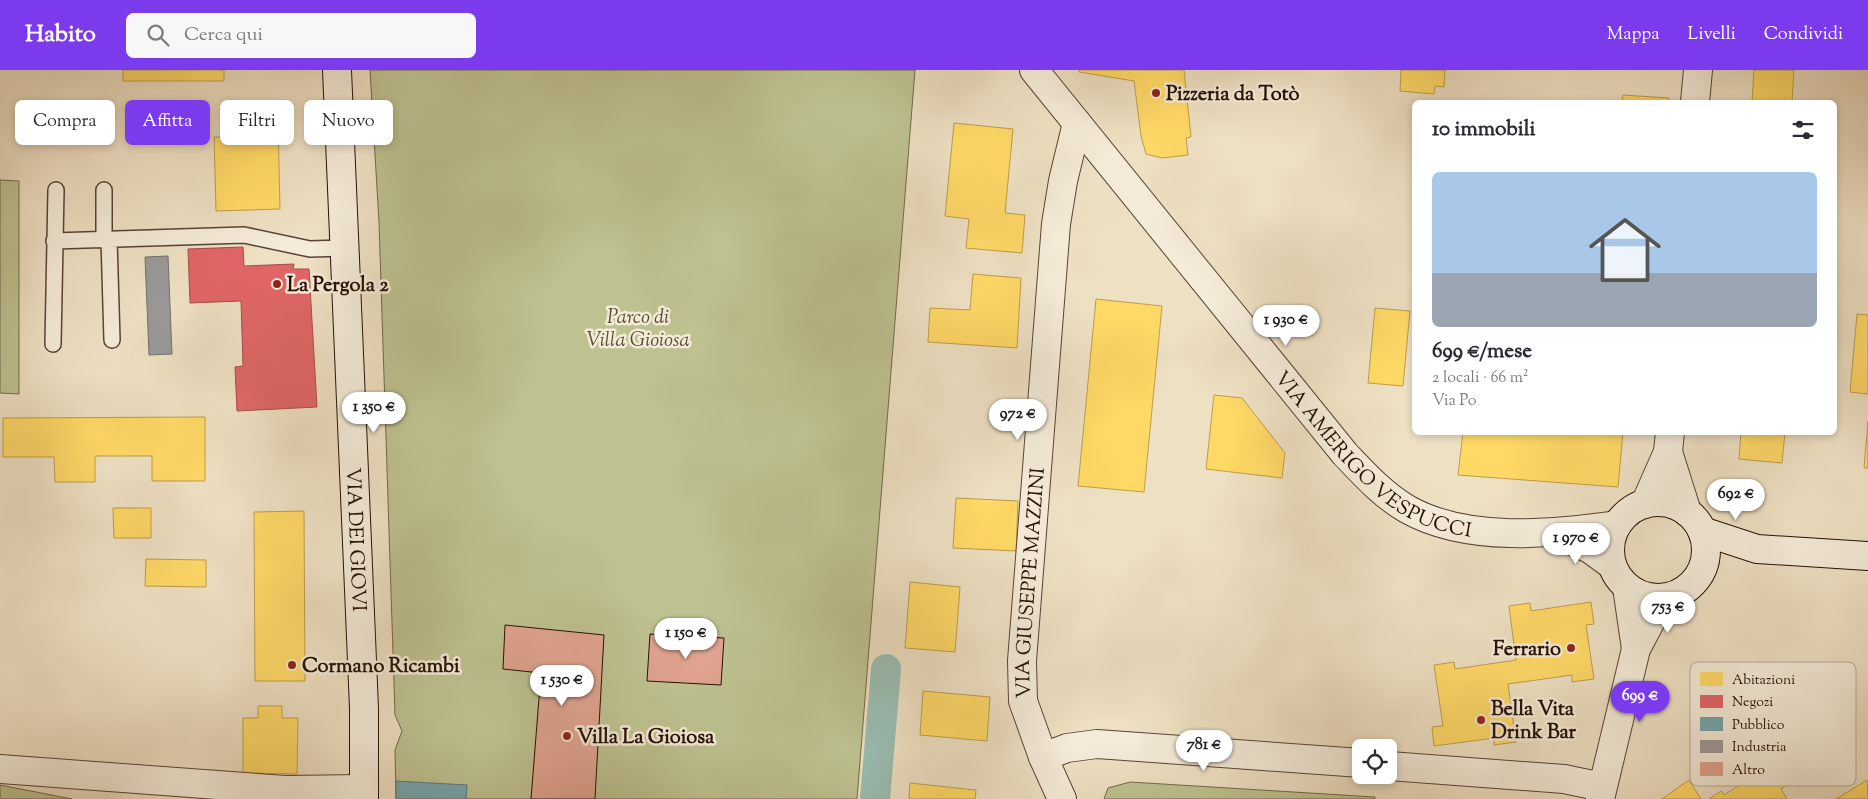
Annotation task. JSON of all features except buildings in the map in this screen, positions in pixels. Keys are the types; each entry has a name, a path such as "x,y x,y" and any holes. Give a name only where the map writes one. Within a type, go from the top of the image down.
{"street":[{"name":"VIA DEI GIOVI","path":"337,70 364,708 364,794"},
{"name":"VIA AMERIGO VESPUCCI","path":"1034,70 1054,83 1077,123 1345,454 1389,498 1429,520 1449,526 1474,530 1557,534 1617,525"},
{"path":"1695,100 1698,70"},
{"name":"VIA GIUSEPPE MAZZINI","path":"1062,799 1043,757 1023,701 1022,661 1056,224 1063,181 1077,123"},
{"path":"1645,504 1669,442"},
{"path":"1669,442 1695,521 1706,547 1704,564 1697,579"},
{"path":"1757,549 1722,562 1697,579 1688,588 1663,598 1638,594 1627,587 1618,577 1612,565 1610,551 1617,525 1634,508 1660,502 1674,505 1695,521 1757,549 1868,556"},
{"name":"VIA AMERIGO VESPUCCI","path":"1557,534 1590,549 1612,565"},
{"path":"1627,587 1636,649"},
{"path":"1397,767 1564,780 1601,793 1636,649 1663,598"},
{"path":"1043,757 1067,748 1097,744 1352,762"},
{"path":"0,769 364,794"}],"lane":[{"path":"53,344 56,190"},
{"path":"104,190 112,340"},
{"path":"54,241 244,235 310,249 344,248"}],"green space":[{"name":"Parco di Villa Gioiosa","path":"370,70 915,70 857,799 396,799 395,750 402,731 395,715 379,222 374,145 393,145 393,100 372,100"},
{"path":"0,180 19,181 19,394 0,393"},
{"path":"1130,782 1375,797 1375,799 1104,799 1108,788"},
{"path":"0,785 72,799 0,799"}],"waterway":[{"path":"875,799 886,669"}],"place":[{"name":"Pizzeria da Totò","path":"1156,93"},
{"name":"La Pergola 2","path":"277,284"},
{"name":"Ferrario","path":"1571,648"},
{"name":"Cormano Ricambi","path":"292,665"},
{"name":"Bella Vita Drink Bar","path":"1481,720"},
{"name":"Villa La Gioiosa","path":"567,736"}]}
